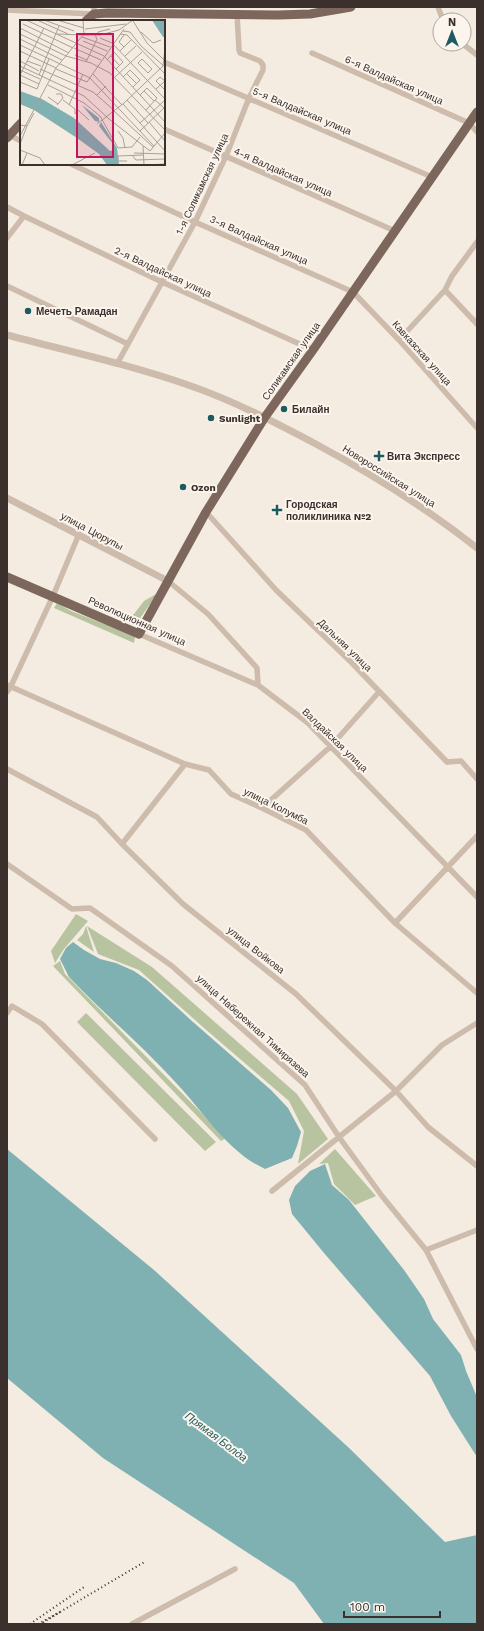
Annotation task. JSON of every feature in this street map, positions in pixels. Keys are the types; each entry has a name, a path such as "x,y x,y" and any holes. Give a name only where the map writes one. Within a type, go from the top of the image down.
{"main road":[{"path":"87,20 94,11 107,13 237,14 277,11 310,14 351,7"},
{"name":"Соликамская улица","path":"139,634 206,512 265,417 314,350 477,112"},
{"path":"8,136 20,124"},
{"name":"Революционная улица","path":"7,577 139,634"}],"street":[{"path":"7,10 94,11"},
{"name":"1-я Соликамская улица","path":"117,364 195,222 226,156 249,98 263,70 263,65 260,61 240,53 237,14"},
{"name":"6-я Валдайская улица","path":"312,53 469,123"},
{"name":"5-я Валдайская улица","path":"165,62 432,176"},
{"path":"469,123 477,132"},
{"name":"4-я Валдайская улица","path":"165,129 395,231"},
{"path":"8,136 20,141"},
{"name":"3-я Валдайская улица","path":"73,165 195,222 354,292"},
{"name":"2-я Валдайская улица","path":"7,207 162,282 314,350"},
{"path":"7,238 24,216"},
{"path":"399,340 445,290 452,276 477,242"},
{"path":"7,286 128,344"},
{"path":"445,290 477,324"},
{"name":"Кавказская улица","path":"354,292 477,428"},
{"name":"Новороссийская улица","path":"7,335 117,364 191,386 265,417 367,472 442,521 477,548"},
{"name":"улица Цюрупы","path":"7,498 168,581"},
{"name":"Дальняя улица","path":"206,512 276,590 352,663 447,762 461,761 477,779"},
{"path":"7,692 9,685 53,596 79,534"},
{"path":"168,581 208,614 257,668 258,685"},
{"name":"Революционная улица","path":"139,634 258,685"},
{"name":"улица Колумба","path":"9,685 185,764 209,770 230,794 306,830 395,923 477,993"},
{"name":"Валдайская улица","path":"258,685 308,723 449,866 477,897"},
{"path":"262,808 330,747 379,692"},
{"path":"122,844 185,764"},
{"name":"улица Войкова","path":"7,769 97,817 122,844 183,904 296,994 396,1091 428,1126 477,1166"},
{"path":"395,923 477,836"},
{"name":"улица Набережная Тимирязева","path":"7,864 72,910 90,908 172,966 305,1085 339,1137 382,1196 426,1250 477,1349"},
{"path":"7,1013 12,1006 42,1024 155,1139"},
{"path":"272,1191 396,1091 442,1045 477,1023"},
{"path":"426,1250 477,1230"},
{"path":"132,1624 235,1569"}],"green space":[{"path":"158,593 138,621 127,617 134,614 144,601"},
{"path":"57,603 71,611 135,636 134,643 54,608"},
{"path":"76,914 88,921 64,949 55,963 51,951"},
{"path":"86,926 94,952 77,940 83,934"},
{"path":"87,926 152,967 297,1094 328,1139 298,1164 304,1131 289,1101 139,970 98,954"},
{"path":"60,961 65,974 226,1138 221,1141 53,966"},
{"path":"86,1013 216,1142 205,1151 77,1022"},
{"path":"335,1149 376,1196 355,1205 334,1184 328,1163 319,1164"}],"water":[{"path":"73,942 100,959 116,963 134,971 147,980 271,1090 288,1108 301,1132 292,1158 265,1169 252,1162 228,1143 165,1071 69,977 60,959 66,948"},
{"name":"Прямая Болда","path":"7,1149 154,1270 348,1447 445,1542 477,1535 477,1624 324,1624 294,1583 103,1458 7,1378"},
{"path":"325,1164 332,1185 349,1200 404,1270 424,1299 433,1319 461,1355 477,1397 477,1457 451,1416 430,1376 292,1214 289,1200 295,1186 310,1171"}],"railway":[{"path":"60,1612 146,1561"},
{"path":"30,1624 84,1587"},
{"path":"38,1624 60,1612 41,1624"}],"place":[{"name":"Мечеть Рамадан","path":"28,311"},
{"name":"Билайн","path":"284,409"},
{"name":"Sunlight","path":"211,418"},
{"name":"Вита Экспресс","path":"379,456"},
{"name":"Ozon","path":"183,487"},
{"name":"Городская поликлиника №2","path":"277,510"}]}
